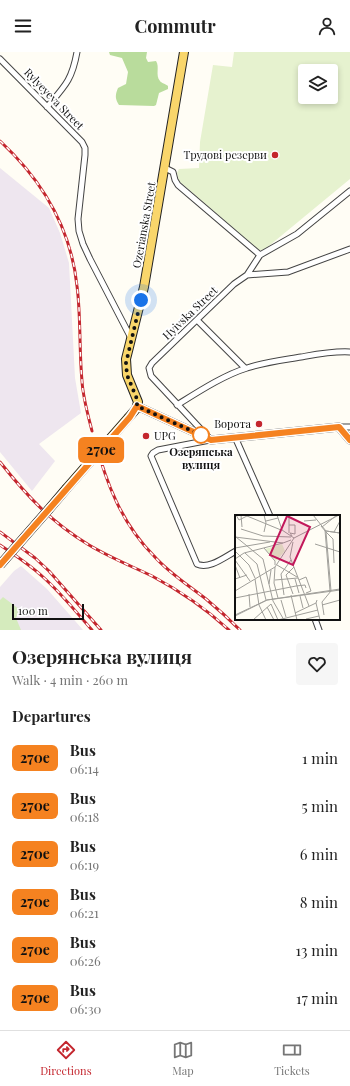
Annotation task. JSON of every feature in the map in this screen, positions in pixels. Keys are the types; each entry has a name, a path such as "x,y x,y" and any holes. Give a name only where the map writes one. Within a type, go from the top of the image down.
{"main road":[{"name":"Ozerianska Street","path":"137,406 137,399 128,380 126,367 127,356 144,287 184,52"},
{"path":"0,565 130,417 137,406 211,440 339,427 350,440"}],"street":[{"path":"47,107 66,86 74,69 77,52"},
{"name":"Rylyeyeva Street","path":"0,59 82,142 85,148 78,219 79,231 90,259 131,338"},
{"path":"165,168 173,172 178,185 260,255 297,234 350,191"},
{"path":"247,275 288,272 350,250"},
{"name":"Hyivska Street","path":"177,405 151,376 149,368 152,363 234,284 247,275 260,255"},
{"path":"198,320 245,368"},
{"path":"211,440 177,405 206,387 245,368 270,362 324,353 350,352"},
{"path":"339,427 350,427"},
{"path":"235,437 270,515"},
{"path":"211,440 158,450 153,452 151,456 197,564 200,566 209,565 235,552"},
{"path":"315,620 319,630"}],"shaded area":[{"path":"0,168 49,208 60,233 69,263 75,378 81,413 39,444 55,461 32,491 0,452"},
{"path":"21,566 47,589 83,630 0,630 0,587 14,571"}],"green space":[{"path":"109,52 147,52 146,58 148,62 156,61 159,79 168,86 168,89 159,93 156,105 119,105 116,99 116,93 118,88 126,84 128,72 122,58 110,55"},
{"name":"Трудові резерви","path":"234,52 350,52 350,179 264,250 259,250 179,181 177,173 179,169 199,168 200,142 213,65 232,67"},
{"path":"3,597 19,609 16,618 21,630 0,630 0,600"}],"railway":[{"path":"0,141 29,172 41,189 61,225 68,245 74,265 77,286 80,321 81,369 86,406 92,431"},
{"path":"95,440 110,487 124,517 143,544 166,568 206,599 240,630"},
{"path":"0,462 40,508 75,536 112,557 173,588 202,607 229,630"},
{"path":"0,532 35,558 49,571 101,630"},
{"path":"0,545 28,564 50,583 92,630"}],"bus line":[{"name":"270е","path":"0,565 130,417 137,406 211,440 339,427 350,440"}],"place":[{"name":"Трудові резерви","path":"275,155"},
{"name":"Ворота","path":"259,424"},
{"name":"Озерянська вулиця","path":"201,435"},
{"name":"UPG","path":"146,436"}],"route":[{"path":"141,300 126,363 127,375 137,399 137,406 203,436 201,435"}]}
